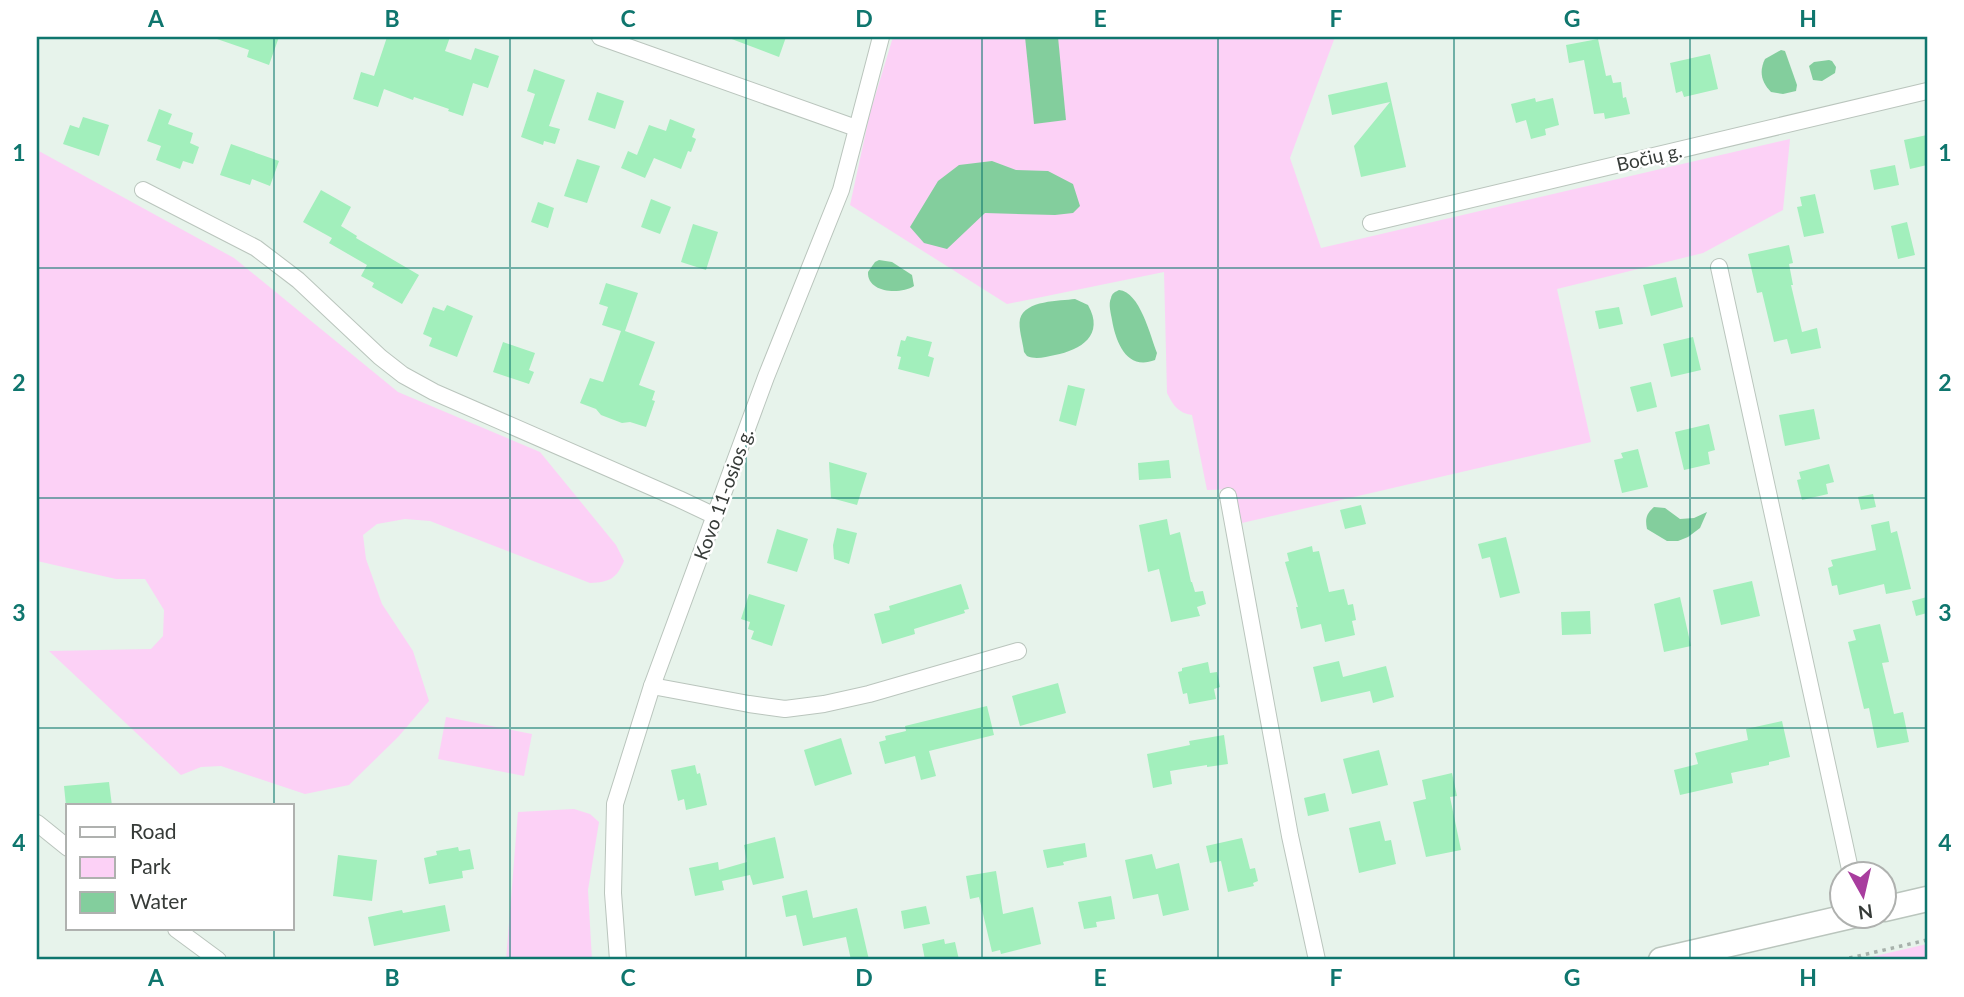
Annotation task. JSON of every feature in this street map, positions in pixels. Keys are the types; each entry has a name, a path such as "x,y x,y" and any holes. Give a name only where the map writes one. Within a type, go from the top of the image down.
{"highway":[{"path":"1898,906 1927,899"},
{"path":"1661,960 1828,922"}],"street":[{"path":"600,37 856,128"},
{"name":"Kovo 11-osios g.","path":"618,960 613,894 615,804 652,686 765,377 841,190 881,37"},
{"name":"Bočių g.","path":"1371,223 1927,91"},
{"path":"143,190 256,248 298,280 402,375 434,392 715,516"},
{"path":"1719,267 1848,860"},
{"path":"1228,496 1290,836 1317,960"},
{"path":"652,686 785,709 869,694 1018,651"},
{"path":"37,823 66,846"},
{"path":"177,930 218,960"}],"path":[{"path":"1841,960 1927,940"}],"green space":[{"path":"893,37 1335,37 1290,158 1321,248 1790,139 1783,210 1703,253 1557,289 1591,442 1242,523 1234,489 1207,490 1192,415 1176,408 1167,393 1164,272 1007,304 850,205 870,113"},
{"path":"37,150 234,258 398,392 540,452 616,545 624,561 618,572 603,582 590,583 430,521 405,519 377,524 363,535 366,559 382,604 413,651 429,701 398,737 349,785 305,794 221,766 201,767 181,775 49,651 151,649 163,636 164,610 145,579 116,579 37,561"},
{"path":"446,717 532,734 524,776 438,759"},
{"path":"574,809 590,814 599,822 588,890 592,960 506,960 518,812"},
{"path":"1927,944 1927,960 1858,960"}],"water":[{"path":"1025,37 1058,37 1066,120 1034,124"},
{"path":"1781,50 1785,51 1797,85 1796,91 1783,94 1771,92 1762,76 1765,59"},
{"path":"1829,60 1836,67 1835,73 1822,81 1813,80 1809,66 1814,62"},
{"path":"992,161 1016,170 1048,171 1073,184 1080,206 1073,213 1055,215 985,213 947,249 924,243 910,227 938,181 959,165"},
{"path":"879,260 892,262 912,275 914,286 901,291 878,288 869,279 868,272"},
{"path":"1119,290 1133,298 1138,306 1157,353 1155,360 1137,362 1124,353 1120,346 1110,306 1112,295"},
{"path":"1075,299 1088,305 1093,316 1094,325 1088,339 1065,353 1041,358 1027,356 1020,327 1023,313 1036,305"},
{"path":"1654,507 1665,508 1680,519 1694,518 1707,512 1700,528 1688,537 1667,541 1647,529 1647,517"}],"building":[{"path":"217,37 279,37 269,65 247,57 249,50"},
{"path":"387,37 450,37 445,51 471,60 475,48 499,56 488,88 473,83 463,116 414,97 413,100 384,89 378,107 353,99 361,72 374,76"},
{"path":"729,37 786,37 779,57"},
{"path":"1598,39 1606,76 1611,75 1613,83 1621,82 1623,98 1626,97 1630,114 1605,119 1604,113 1594,114 1584,60 1569,63 1566,45"},
{"path":"1710,54 1718,89 1684,97 1682,91 1676,93 1670,63"},
{"path":"534,69 565,80 549,126 560,129 555,144 544,141 543,145 521,137 535,94 527,91"},
{"path":"1387,82 1406,167 1361,177 1354,146 1390,102 1332,115 1328,95"},
{"path":"597,92 624,101 615,129 588,120"},
{"path":"1535,98 1536,102 1553,98 1559,125 1545,129 1546,135 1531,139 1526,120 1516,123 1511,104"},
{"path":"159,109 172,114 168,124 193,133 190,143 199,147 193,164 183,161 180,169 156,160 161,146 147,141"},
{"path":"83,117 109,125 99,156 63,144 70,125 79,128"},
{"path":"670,119 695,129 692,137 696,139 681,169 654,158 645,178 621,168 628,151 637,155 649,125 666,131"},
{"path":"1927,135 1927,165 1910,169 1904,140"},
{"path":"231,144 279,161 270,186 252,179 250,185 220,175"},
{"path":"577,159 600,166 587,203 564,196"},
{"path":"1895,165 1899,185 1874,190 1870,170"},
{"path":"321,190 351,207 341,226 357,236 356,238 419,275 402,304 372,287 374,283 361,276 367,265 329,243 332,238 303,222"},
{"path":"1815,194 1824,233 1804,237 1797,207 1802,206 1800,197"},
{"path":"651,199 671,207 660,234 641,227"},
{"path":"538,202 554,208 548,228 531,222"},
{"path":"1907,222 1915,255 1898,259 1891,226"},
{"path":"693,224 718,232 706,270 681,262"},
{"path":"1789,245 1793,263 1789,264 1791,285 1802,332 1817,328 1821,348 1791,354 1787,339 1774,342 1762,292 1757,293 1748,254"},
{"path":"1676,277 1683,307 1651,316 1643,285"},
{"path":"606,283 638,293 625,331 655,342 639,385 655,391 652,400 655,401 646,427 630,422 622,423 580,403 590,378 603,382 621,331 602,325 608,307 599,304"},
{"path":"447,305 473,316 457,357 429,346 432,338 423,334 433,307 444,311"},
{"path":"1619,307 1623,324 1599,329 1595,311"},
{"path":"907,336 932,342 928,356 934,358 929,377 898,369 901,357 897,356 901,340 905,341"},
{"path":"1693,337 1701,370 1671,377 1663,344"},
{"path":"503,342 535,353 529,370 534,372 529,384 493,372"},
{"path":"1651,382 1657,407 1637,412 1630,387"},
{"path":"1068,385 1085,389 1076,426 1059,421"},
{"path":"1814,409 1820,439 1785,446 1779,415"},
{"path":"1709,424 1715,450 1708,452 1710,464 1684,470 1675,432"},
{"path":"1638,449 1648,487 1622,493 1614,460 1623,458 1621,453"},
{"path":"1169,460 1171,478 1139,480 1138,463"},
{"path":"829,462 867,473 857,505 831,498"},
{"path":"1829,464 1834,482 1826,484 1828,494 1802,500 1797,480 1801,479 1799,472"},
{"path":"1873,494 1876,507 1861,510 1858,497"},
{"path":"1361,505 1366,524 1345,529 1340,510"},
{"path":"1167,519 1170,535 1180,532 1191,582 1195,592 1203,591 1206,604 1197,607 1200,616 1171,622 1159,569 1148,572 1139,525"},
{"path":"1889,521 1891,533 1897,531 1911,589 1886,594 1884,584 1839,595 1837,585 1832,586 1828,568 1833,566 1831,560 1876,550 1871,525"},
{"path":"837,528 857,533 849,564 834,559 833,545"},
{"path":"777,529 808,539 797,572 767,563"},
{"path":"1506,537 1520,593 1500,598 1490,557 1482,559 1478,544"},
{"path":"1312,546 1313,552 1319,551 1329,592 1344,589 1348,605 1353,604 1355,635 1325,642 1321,624 1301,629 1298,607 1285,562 1289,561 1287,553"},
{"path":"1752,581 1760,616 1721,625 1713,590"},
{"path":"961,584 969,609 964,610 965,613 914,629 915,634 882,644 874,614 890,610 889,606"},
{"path":"749,594 785,605 772,646 751,639 754,631 748,629 750,622 741,619"},
{"path":"1680,597 1691,646 1664,652 1654,604"},
{"path":"1927,597 1927,613 1916,616 1912,601"},
{"path":"1590,611 1591,634 1562,635 1561,612"},
{"path":"1880,624 1889,662 1882,663 1894,714 1903,712 1909,742 1877,748 1869,708 1864,709 1848,642 1856,640 1853,630"},
{"path":"1339,661 1343,677 1386,666 1394,697 1373,703 1370,691 1321,702 1313,667"},
{"path":"1208,662 1210,673 1217,672 1220,687 1214,689 1216,699 1189,704 1187,693 1183,694 1178,672 1182,671 1182,668"},
{"path":"1058,683 1066,713 1020,726 1012,696"},
{"path":"987,706 994,735 929,751 936,776 921,780 915,756 885,764 879,742 886,740 885,736 906,731 905,726"},
{"path":"1782,721 1790,757 1769,762 1769,765 1731,773 1733,783 1680,795 1674,770 1698,764 1695,753 1748,740 1746,729"},
{"path":"1224,735 1228,764 1170,771 1172,784 1153,788 1147,754 1190,745 1189,741"},
{"path":"841,738 852,774 815,786 804,750"},
{"path":"1379,750 1388,785 1352,794 1343,759"},
{"path":"695,765 697,774 700,773 707,805 686,810 684,799 678,801 671,770"},
{"path":"1452,773 1457,796 1450,797 1461,850 1426,857 1413,802 1426,799 1422,780"},
{"path":"109,782 112,804 66,806 64,786"},
{"path":"1325,793 1329,811 1308,816 1304,798"},
{"path":"1380,821 1385,841 1391,840 1396,864 1359,873 1349,828"},
{"path":"775,837 784,878 753,885 750,875 722,881 724,890 695,896 689,868 718,862 719,870 747,862 744,845"},
{"path":"1242,838 1250,869 1255,868 1258,881 1253,883 1254,886 1228,892 1221,861 1210,863 1206,846"},
{"path":"1085,843 1087,857 1047,868 1043,850"},
{"path":"458,847 459,851 470,849 474,869 462,871 463,878 429,884 424,858 437,855 436,851"},
{"path":"1152,854 1156,869 1179,863 1189,910 1163,916 1158,894 1133,899 1125,860"},
{"path":"338,855 377,860 372,901 333,896"},
{"path":"996,871 1003,914 1033,907 1041,944 1001,954 1000,950 992,952 979,897 970,899 966,876"},
{"path":"807,890 813,918 857,908 869,960 851,960 846,937 803,946 796,915 786,917 782,896"},
{"path":"1111,896 1115,919 1096,922 1097,927 1084,929 1078,902"},
{"path":"445,905 450,931 374,946 368,917"},
{"path":"926,906 930,924 904,929 901,911"},
{"path":"944,939 945,944 955,942 959,960 925,960 922,944"}]}
